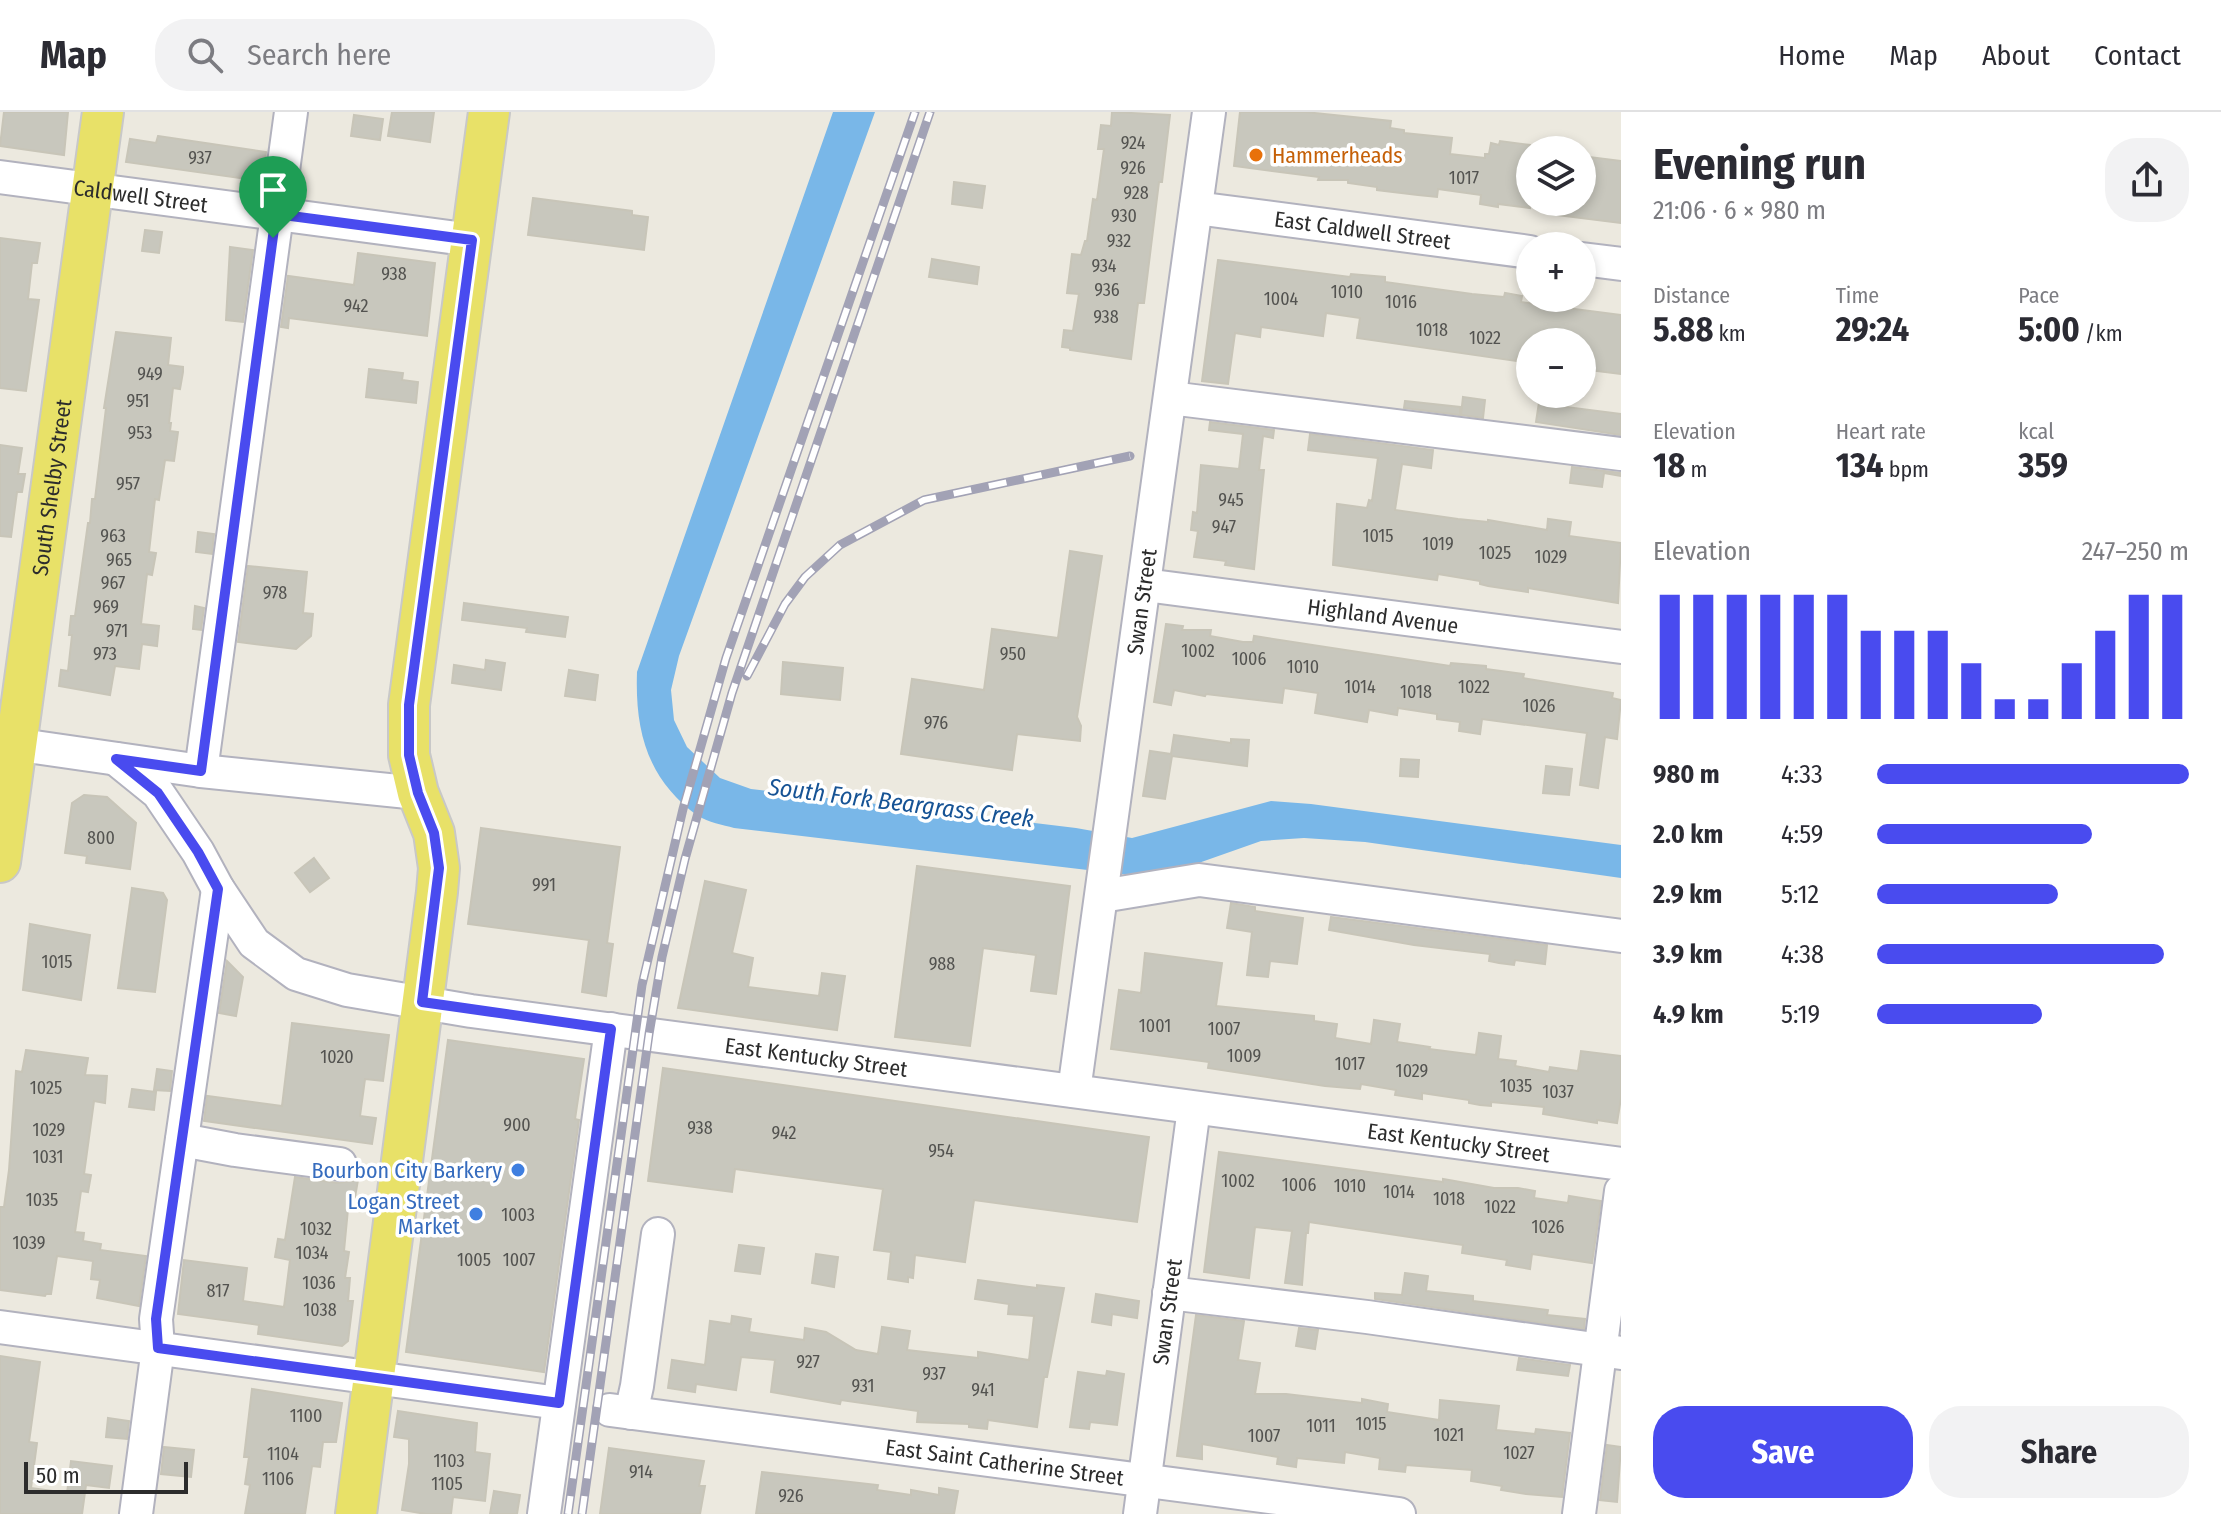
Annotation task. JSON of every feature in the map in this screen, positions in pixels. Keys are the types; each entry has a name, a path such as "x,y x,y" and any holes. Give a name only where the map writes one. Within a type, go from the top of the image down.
{"main road":[{"name":"South Shelby Street","path":"0,862 8,743 103,112"},
{"path":"356,1514 439,868 434,833 418,793 409,755 409,705 489,112"}],"street":[{"path":"201,771 291,112"},
{"name":"Swan Street","path":"1074,1091 1209,112"},
{"name":"Caldwell Street","path":"0,177 472,240"},
{"name":"East Caldwell Street","path":"1196,208 1516,250"},
{"path":"1596,261 1621,264"},
{"path":"1170,398 1621,454"},
{"name":"Highland Avenue","path":"1145,585 1621,647"},
{"path":"8,743 201,771 418,793"},
{"name":"East Kentucky Street","path":"116,759 158,793 254,943 296,974 347,990 611,1029 1621,1164"},
{"path":"1103,888 1199,880 1621,936"},
{"path":"136,1514 158,1348 156,1319 218,889"},
{"path":"544,1514 611,1029"},
{"name":"Swan Street","path":"1140,1514 1194,1108"},
{"path":"182,1140 340,1164"},
{"path":"1579,1514 1611,1351 1621,1191"},
{"name":"East Saint Catherine Street","path":"658,1234 637,1386 620,1412 1399,1514"},
{"path":"1169,1293 1611,1351"},
{"path":"0,1327 559,1403"}],"water":[{"name":"South Fork Beargrass Creek","path":"833,112 875,112 679,656 671,690 674,720 687,747 720,778 751,789 1076,828 1132,838 1271,801 1311,804 1621,845 1621,878 1365,842 1304,838 1261,841 1173,872 1138,876 734,828 702,818 681,802 656,770 648,752 639,714 637,672"}],"building":[{"path":"4,112 68,112 64,155 0,146"},
{"path":"392,112 434,112 430,142 388,136"},
{"path":"1112,112 1170,115 1144,303 1138,303 1131,359 1062,347 1064,330 1073,331 1079,294 1067,293 1072,254 1081,255 1087,241 1104,149 1098,149 1101,125 1111,126"},
{"path":"1240,112 1305,112 1391,121 1390,128 1404,130 1404,133 1452,138 1450,154 1485,158 1491,143 1516,143 1516,206 1480,204 1481,195 1438,189 1437,197 1418,195 1377,190 1377,187 1348,183 1348,180 1318,180 1319,177 1234,166"},
{"path":"354,115 383,119 380,140 351,136"},
{"path":"158,136 266,152 262,181 126,162 130,139 156,143"},
{"path":"1596,158 1621,161 1621,223 1564,216 1596,216"},
{"path":"954,182 985,186 982,208 952,204"},
{"path":"533,198 632,211 632,215 648,217 644,250 528,235"},
{"path":"145,230 162,232 159,253 142,251"},
{"path":"0,238 40,243 37,263 32,263 28,299 39,300 26,391 0,388"},
{"path":"230,247 253,250 243,322 226,320"},
{"path":"358,253 435,263 427,336 289,318 288,328 281,327 288,276 354,285"},
{"path":"932,259 979,267 977,284 929,277"},
{"path":"1218,260 1350,277 1351,274 1385,277 1385,282 1472,294 1504,297 1505,293 1516,295 1516,312 1596,312 1621,315 1621,374 1596,371 1596,328 1516,328 1516,361 1357,338 1360,318 1326,313 1323,336 1261,327 1260,337 1235,333 1228,384 1202,381"},
{"path":"116,332 171,338 168,365 183,367 183,372 180,389 173,388 169,423 170,431 178,432 174,461 165,460 159,500 155,499 149,552 156,553 152,575 147,574 141,624 159,626 157,646 142,644 139,669 115,666 110,695 59,686 61,670 68,671 71,616 75,616 92,499 95,499 104,408"},
{"path":"369,369 403,373 402,380 418,382 416,403 366,397"},
{"path":"1463,397 1485,400 1483,418 1461,415"},
{"path":"1405,401 1460,407 1460,415 1404,408"},
{"path":"1538,408 1574,408 1621,414 1621,435 1536,422"},
{"path":"1210,422 1274,430 1273,438 1263,436 1259,470 1264,470 1254,569 1194,557 1198,531 1191,530 1193,512 1197,513 1201,465 1239,469 1243,434 1209,430"},
{"path":"1310,434 1433,450 1431,468 1402,464 1395,510 1547,530 1548,519 1571,522 1569,536 1621,543 1618,603 1528,588 1528,592 1488,586 1480,584 1480,581 1438,574 1437,580 1333,565 1337,504 1367,508 1369,500 1372,501 1378,458 1308,450"},
{"path":"0,445 22,448 18,474 25,474 22,492 17,492 11,537 0,536"},
{"path":"1572,467 1621,473 1621,476 1604,473 1602,487 1570,483"},
{"path":"198,532 214,534 212,554 196,552"},
{"path":"1070,551 1102,556 1077,717 1081,726 1080,741 1017,734 1012,770 901,754 912,679 984,690 992,629 1058,638"},
{"path":"248,566 307,572 303,613 313,614 311,636 296,649 238,642"},
{"path":"464,603 568,617 565,637 526,632 527,628 462,620"},
{"path":"195,606 204,608 201,630 193,629"},
{"path":"1166,624 1183,626 1182,630 1211,630 1210,636 1243,642 1253,642 1254,636 1450,666 1451,663 1486,666 1486,669 1524,674 1523,678 1613,693 1612,698 1621,700 1617,739 1605,737 1598,788 1580,785 1587,733 1482,719 1480,734 1459,731 1460,722 1437,719 1437,714 1398,708 1397,715 1369,710 1367,722 1315,713 1318,693 1284,688 1282,703 1174,690 1171,705 1154,702"},
{"path":"486,660 505,663 501,690 452,683 454,665 485,670"},
{"path":"783,662 843,668 840,700 781,694"},
{"path":"569,670 598,675 595,700 565,696"},
{"path":"1174,735 1231,743 1231,739 1249,740 1247,766 1172,756 1165,799 1143,796 1150,751 1171,754"},
{"path":"1401,759 1419,760 1418,777 1400,776"},
{"path":"1546,766 1572,769 1569,795 1543,793"},
{"path":"84,795 107,797 136,823 130,869 86,863 87,856 65,853 72,803"},
{"path":"481,828 620,847 607,943 613,944 606,996 582,992 589,940 468,924"},
{"path":"314,858 329,878 310,892 295,873"},
{"path":"917,866 1070,886 1056,994 1031,991 1036,955 983,948 970,1046 895,1037"},
{"path":"705,881 746,890 732,953 753,958 748,987 819,996 822,973 845,976 837,1030 678,1008"},
{"path":"132,888 163,893 167,900 155,992 118,988"},
{"path":"1231,903 1255,907 1255,911 1303,918 1297,964 1270,961 1268,977 1247,975 1252,932 1227,928"},
{"path":"1331,917 1547,945 1545,964 1515,960 1514,965 1499,963 1489,961 1490,954 1329,930"},
{"path":"30,924 90,935 81,1000 23,990"},
{"path":"1145,953 1222,963 1216,1006 1314,1016 1314,1021 1337,1024 1335,1038 1371,1044 1374,1020 1400,1024 1397,1042 1476,1055 1479,1033 1501,1036 1498,1059 1516,1061 1515,1066 1549,1072 1550,1067 1578,1071 1581,1051 1621,1056 1621,1098 1617,1123 1597,1120 1597,1123 1543,1114 1544,1107 1491,1102 1491,1106 1480,1105 1469,1103 1469,1100 1422,1093 1422,1099 1395,1095 1396,1090 1361,1084 1360,1089 1325,1086 1208,1068 1209,1062 1111,1049 1119,990 1141,993"},
{"path":"227,961 243,977 236,1016 219,1013"},
{"path":"292,1023 389,1035 383,1081 365,1079 360,1116 376,1118 372,1144 204,1121 207,1096 282,1106"},
{"path":"448,1040 584,1059 575,1119 579,1120 544,1372 406,1352"},
{"path":"26,1050 88,1058 85,1075 107,1076 105,1103 94,1101 84,1174 91,1175 88,1192 81,1191 75,1232 84,1233 83,1241 101,1244 100,1250 146,1256 139,1306 97,1298 100,1280 91,1279 93,1261 57,1256 51,1294 45,1296 0,1290 0,1207 4,1207 9,1170 16,1071 22,1072"},
{"path":"663,1068 1149,1137 1137,1222 974,1200 965,1262 915,1255 913,1278 908,1277 908,1282 888,1279 891,1252 874,1250 883,1189 735,1169 732,1192 648,1181"},
{"path":"157,1069 172,1071 170,1091 154,1090"},
{"path":"132,1089 156,1092 154,1110 129,1107"},
{"path":"1219,1152 1443,1182 1443,1179 1494,1188 1518,1188 1535,1191 1534,1198 1568,1203 1569,1196 1601,1201 1592,1263 1532,1254 1530,1269 1506,1265 1507,1260 1462,1253 1463,1245 1309,1222 1302,1285 1285,1283 1292,1231 1255,1227 1249,1278 1204,1272"},
{"path":"295,1177 337,1183 358,1180 353,1209 348,1209 344,1251 349,1252 345,1278 350,1278 348,1301 353,1301 348,1341 342,1346 258,1334 259,1325 178,1314 184,1260 247,1268 243,1301 284,1307 290,1260 275,1257 278,1239 285,1240"},
{"path":"739,1245 764,1248 760,1274 735,1271"},
{"path":"816,1254 838,1257 834,1287 812,1283"},
{"path":"1405,1273 1428,1276 1426,1291 1473,1296 1473,1301 1548,1310 1547,1315 1585,1319 1584,1329 1375,1299 1375,1293 1402,1295"},
{"path":"978,1280 1037,1288 1037,1285 1064,1288 1047,1377 1044,1377 1037,1427 988,1420 987,1429 969,1427 969,1424 917,1422 918,1411 841,1400 840,1404 771,1392 775,1360 741,1357 736,1390 696,1384 695,1392 668,1388 672,1360 705,1365 710,1321 731,1324 732,1316 751,1319 749,1332 804,1340 805,1328 826,1332 856,1350 878,1354 882,1327 910,1331 907,1350 978,1358 978,1352 1029,1360 1034,1316 1008,1314 1009,1304 975,1299"},
{"path":"1096,1294 1139,1301 1137,1318 1112,1314 1111,1325 1092,1322"},
{"path":"1196,1315 1244,1321 1238,1360 1260,1363 1255,1394 1286,1394 1362,1403 1362,1399 1388,1404 1387,1412 1439,1420 1440,1400 1499,1406 1496,1430 1535,1434 1536,1429 1570,1433 1562,1497 1501,1490 1502,1486 1471,1481 1472,1470 1406,1465 1405,1472 1379,1469 1380,1458 1345,1452 1344,1463 1297,1458 1296,1467 1277,1464 1278,1457 1202,1444 1202,1459 1177,1456"},
{"path":"1299,1328 1318,1330 1315,1349 1296,1346"},
{"path":"0,1356 40,1362 29,1442 37,1443 31,1488 67,1493 71,1461 112,1466 109,1488 86,1485 82,1514 0,1514"},
{"path":"1519,1358 1570,1365 1568,1376 1517,1370"},
{"path":"1107,1371 1124,1374 1117,1425 1090,1422 1089,1429 1070,1427 1078,1372 1106,1376"},
{"path":"252,1389 342,1403 336,1442 323,1442 320,1467 312,1466 305,1514 245,1514 250,1485 245,1484 249,1457 244,1457"},
{"path":"398,1411 477,1423 475,1452 490,1454 485,1501 453,1497 451,1514 402,1510 409,1464 409,1439 394,1437"},
{"path":"108,1418 129,1421 127,1439 106,1437"},
{"path":"1607,1445 1621,1447 1617,1502 1600,1500"},
{"path":"164,1447 194,1450 191,1477 161,1474"},
{"path":"609,1448 704,1461 699,1486 705,1486 700,1514 600,1514"},
{"path":"762,1472 878,1485 877,1490 911,1495 911,1490 939,1495 939,1488 958,1491 954,1514 756,1514"},
{"path":"494,1491 520,1495 517,1514 490,1514"}],"railway":[{"path":"568,1514 642,985 683,809 726,658 915,112"},
{"path":"582,1514 649,1034 662,957 685,859 732,693 930,112"},
{"path":"747,676 785,604 805,577 840,545 924,500 1130,456"}],"place":[{"name":"Hammerheads","path":"1256,155"},
{"name":"Bourbon City Barkery","path":"518,1170"},
{"name":"Logan Street Market","path":"476,1214"}],"route":[{"path":"276,214 472,240 409,705 409,755 418,793 434,833 439,868 422,1002 611,1029 559,1403 158,1348 156,1319 218,889 198,852 158,793 116,759 201,771 273,238 276,214"}]}
